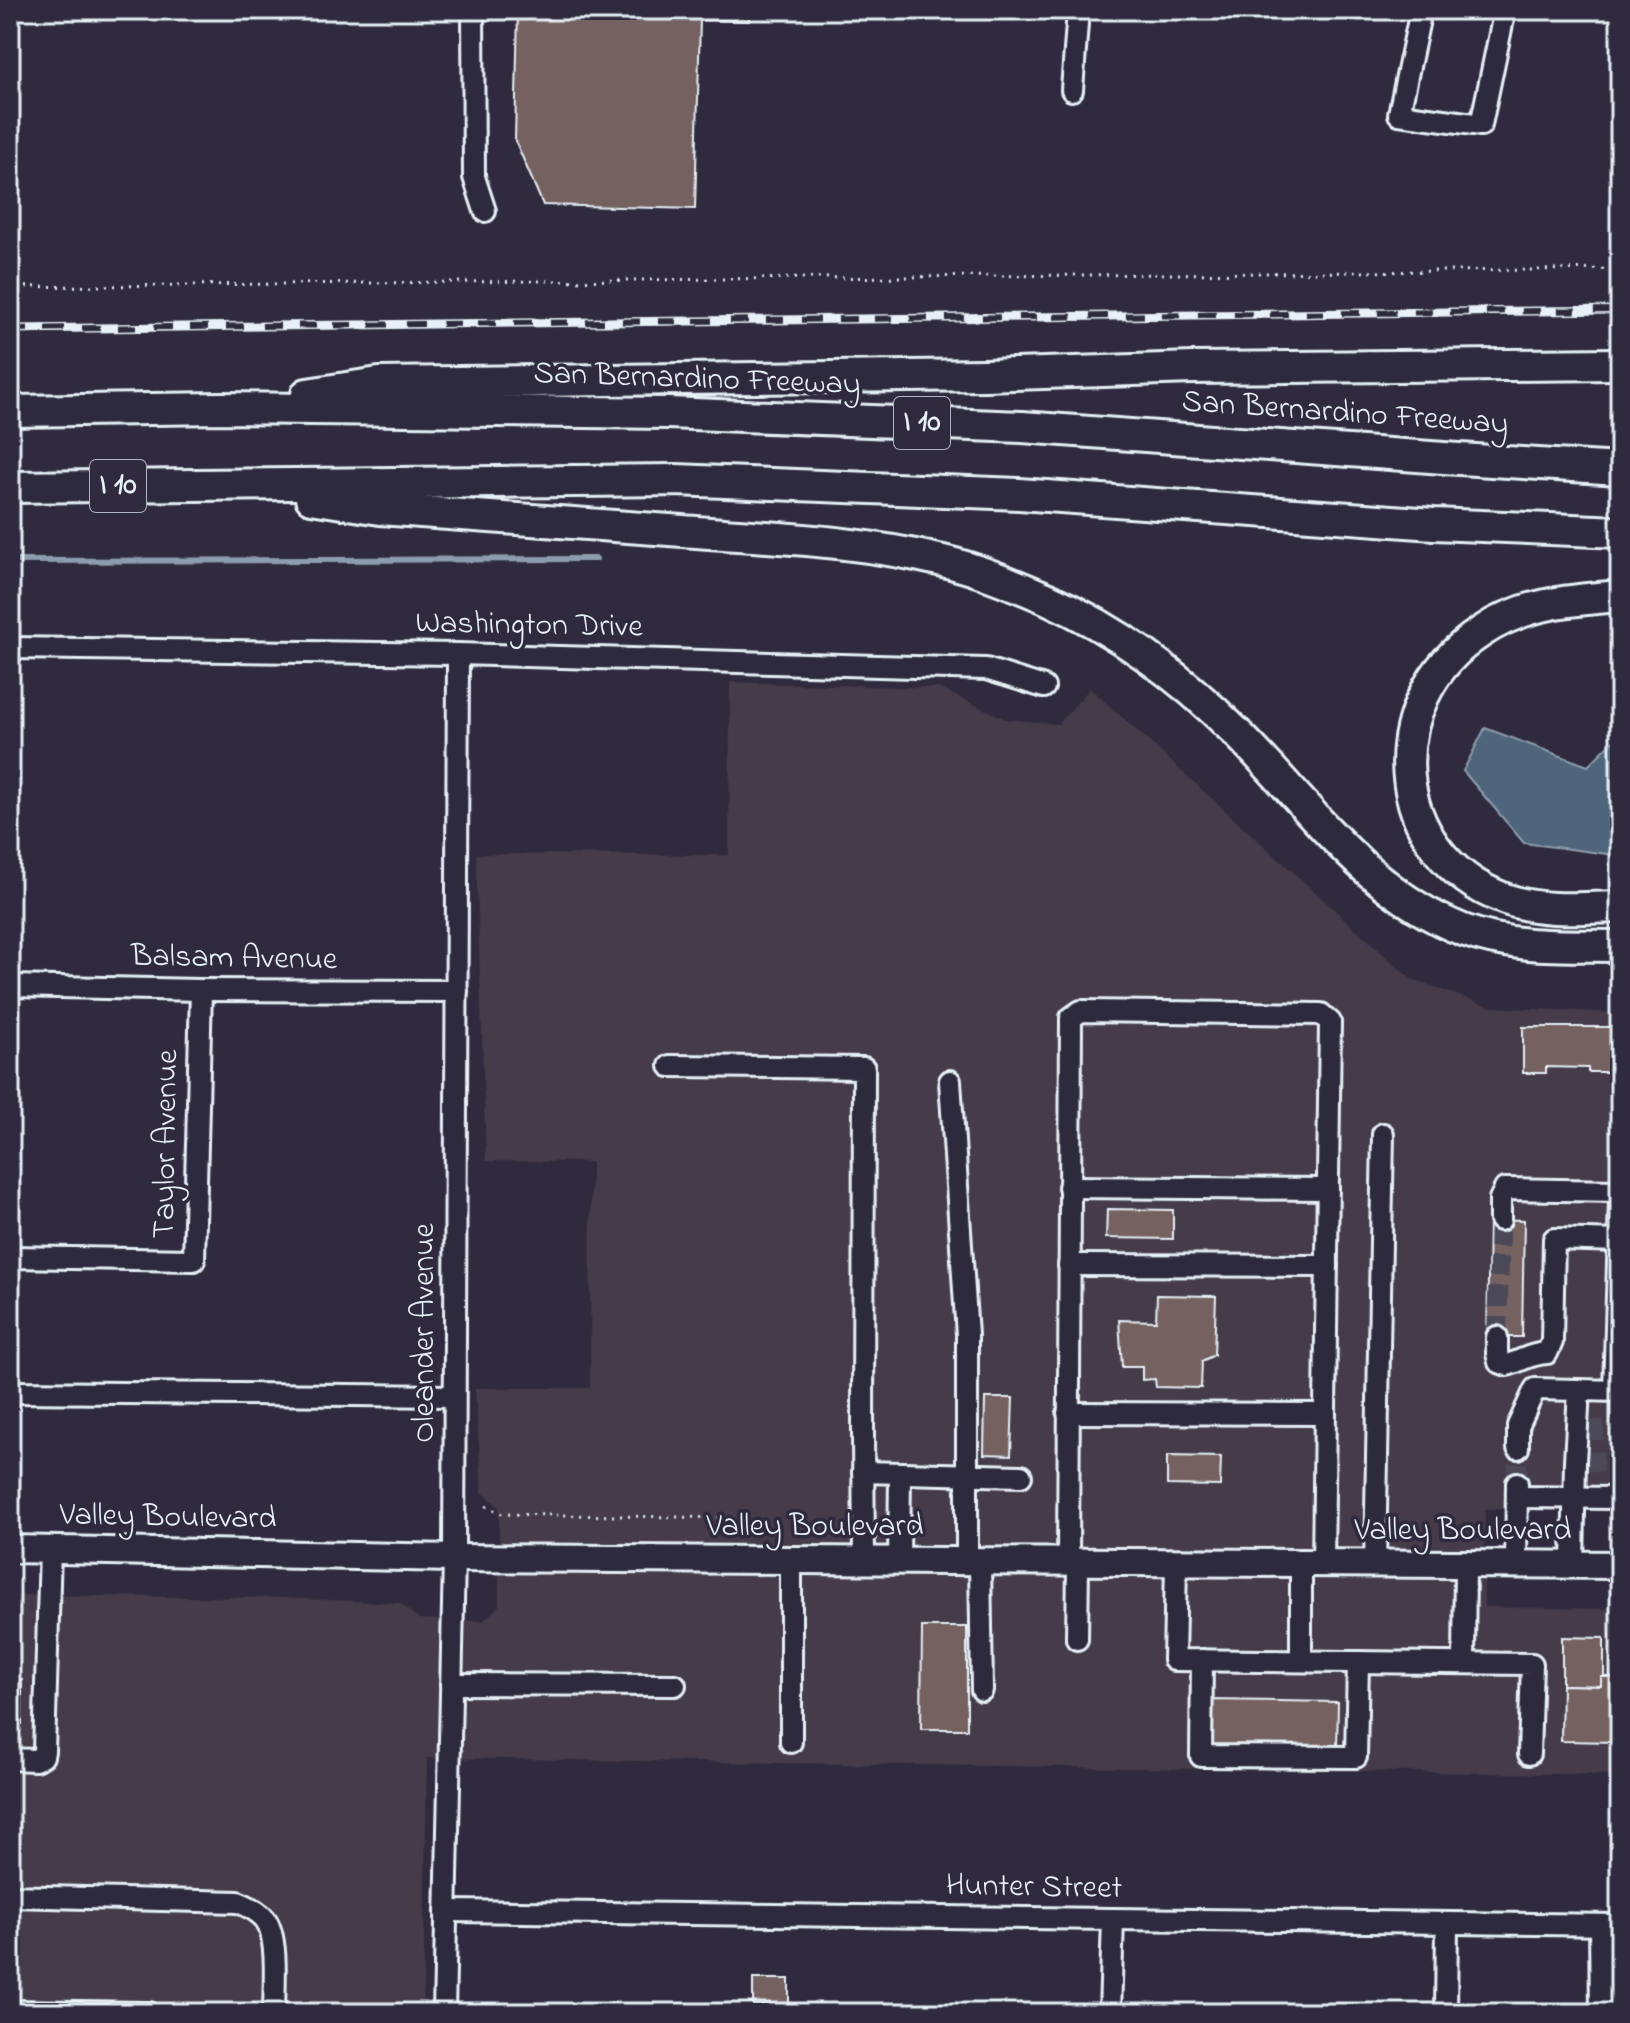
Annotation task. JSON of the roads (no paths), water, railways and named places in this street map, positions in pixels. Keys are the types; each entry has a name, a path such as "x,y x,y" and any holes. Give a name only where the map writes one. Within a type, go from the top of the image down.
{"highway":[{"path":"222,408 379,383 954,376 1193,368 1620,364"},
{"name":"San Bernardino Freeway","path":"10,411 222,408 668,413 1022,427 1620,469"},
{"name":"I 10","path":"10,487 676,480 1019,494 1434,524 1620,532"},
{"path":"226,485 380,509 813,541 885,549 946,561 1003,580 1049,600 1140,651 1184,684 1237,733 1313,817 1374,876 1427,914 1465,931 1514,943 1620,946"},
{"path":"1620,596 1535,606 1500,620 1465,643 1435,674 1422,697 1412,722 1408,761 1409,784 1428,834 1443,856 1471,881 1520,903 1553,907 1620,907"}],"main road":[{"name":"Valley Boulevard","path":"10,1549 454,1558 1620,1565"}],"street":[{"path":"473,10 474,177 485,211"},
{"path":"1072,90 1078,10"},
{"path":"1421,10 1399,114 1481,125 1503,10"},
{"name":"Washington Drive","path":"10,648 458,654 986,669 1044,687"},
{"name":"Oleander Avenue","path":"444,2013 454,1558 458,654"},
{"name":"Balsam Avenue","path":"10,986 457,991"},
{"name":"Taylor Avenue","path":"10,1257 194,1260 201,990"},
{"path":"1077,1639 1068,1413 1071,1018 1081,1011 1321,1014 1330,1022 1325,1414 1301,1661"},
{"path":"670,1066 864,1068 864,1561"},
{"path":"950,1081 967,1335 967,1476 982,1690"},
{"path":"1375,1565 1383,1134"},
{"path":"1069,1187 1328,1189"},
{"path":"1500,1220 1500,1199 1505,1189 1620,1191"},
{"path":"1518,1448 1518,1426 1535,1389 1617,1391 1620,1200"},
{"path":"1497,1337 1499,1362 1507,1365 1525,1356 1547,1353 1552,1342 1554,1239 1619,1232"},
{"path":"1069,1265 1327,1266"},
{"path":"1573,1565 1579,1461 1579,1390"},
{"path":"10,1392 454,1396"},
{"path":"1068,1413 1325,1414"},
{"path":"863,1472 1021,1476"},
{"path":"899,1562 900,1473"},
{"path":"1516,1564 1517,1490 1575,1497 1620,1498"},
{"path":"10,1759 35,1760 43,1756 44,1751 50,1550"},
{"path":"791,1561 791,1742"},
{"path":"1176,1564 1174,1660 1532,1664 1529,1754"},
{"path":"1464,1663 1465,1564"},
{"path":"1202,1660 1201,1756 1356,1757 1358,1662"},
{"path":"451,1684 675,1685"},
{"path":"10,1896 220,1900 238,1902 252,1908 267,1921 274,1948 274,2013"},
{"name":"Hunter Street","path":"446,1911 1610,1925"},
{"path":"1110,2013 1113,1919"},
{"path":"1446,2013 1447,1924"},
{"path":"1601,2013 1610,1925"},
{"path":"10,2011 149,2013"}],"water":[{"path":"1485,728 1588,766 1613,741 1620,744 1620,851 1615,855 1524,843 1463,771"}],"waterway":[{"path":"10,561 596,559"}],"tunnel":[{"path":"1497,1337 1500,1220"},
{"path":"1584,1430 1620,1430"},
{"path":"1517,1483 1518,1448"},
{"path":"1583,1461 1620,1462"}],"railway":[{"path":"10,329 1620,310"}]}
